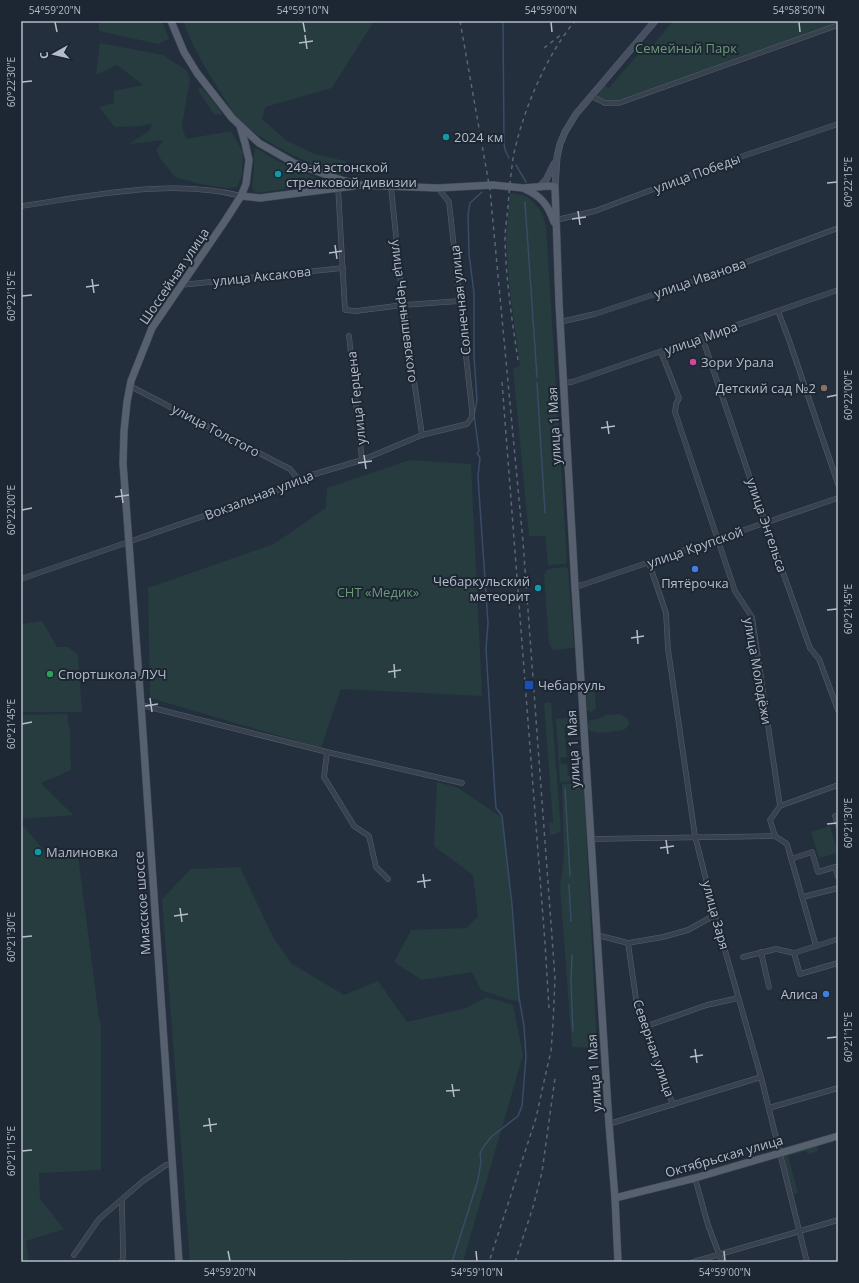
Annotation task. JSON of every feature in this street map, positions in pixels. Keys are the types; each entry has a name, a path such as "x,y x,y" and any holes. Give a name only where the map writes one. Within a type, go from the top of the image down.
{"main road":[{"path":"171,21 184,52 197,73 232,118 259,143 294,163 338,179 360,185"},
{"path":"241,196 260,198 360,185 438,188 493,185 523,188 555,187 557,157 565,132 576,114 655,21"},
{"name":"Шоссейная улица","path":"130,543 123,455 124,431 130,386 152,328 241,196 248,177 248,160 245,142 239,124"},
{"path":"539,187 546,180 557,157"},
{"name":"улица 1 Мая","path":"555,187 560,322 575,587 609,1124 616,1198 618,1262"},
{"path":"523,188 539,197 549,208 556,223"},
{"path":"539,197 555,197"},
{"name":"Миасское шоссе","path":"130,543 179,1262"},
{"name":"Октябрьская улица","path":"616,1198 695,1178 838,1136"}],"street":[{"path":"591,96 605,103 619,103 838,25"},
{"name":"улица Победы","path":"556,223 595,211 734,158 838,124"},
{"path":"338,187 345,310 351,311 403,304 460,300"},
{"name":"улица Чернышевского","path":"391,187 403,304 422,435"},
{"path":"21,206 147,189 182,188 210,190 241,196"},
{"name":"Солнечная улица","path":"438,188 449,202 472,417"},
{"name":"улица Иванова","path":"560,322 595,314 706,277 838,228"},
{"name":"улица Аксакова","path":"181,285 343,268"},
{"name":"улица Мира","path":"564,383 572,382 661,352 838,290"},
{"path":"778,311 838,484"},
{"name":"улица Герцена","path":"349,336 362,460"},
{"name":"улица Энгельса","path":"702,337 810,648 819,659 838,710"},
{"name":"улица Молодёжи","path":"661,352 679,398 676,404 676,412 735,591 752,618 780,806"},
{"name":"улица Толстого","path":"130,386 290,469 298,479"},
{"name":"Вокзальная улица","path":"21,579 130,543 282,489 298,479 362,460 422,435 467,424 472,417"},
{"name":"улица Крупской","path":"575,587 582,586 838,498"},
{"name":"улица Заря","path":"649,563 666,613 668,649 695,836 715,915 781,1152 808,1262"},
{"path":"141,705 327,752 462,783"},
{"path":"327,752 324,777 354,826 369,836 376,867 388,879"},
{"path":"775,836 770,820 780,806 838,785"},
{"path":"835,816 838,825"},
{"path":"591,839 695,836 775,836 787,844 816,946"},
{"path":"791,859 812,852 818,872 835,867 838,877"},
{"path":"803,897 838,888"},
{"path":"597,935 628,943 663,937 688,930 715,915"},
{"path":"743,957 776,949 794,953 838,939"},
{"name":"Северная улица","path":"628,943 637,1006 673,1105"},
{"path":"761,952 769,987"},
{"path":"794,953 800,974 838,963"},
{"path":"644,1027 707,1005 738,998"},
{"path":"609,1124 761,1077"},
{"path":"769,1108 838,1088"},
{"path":"74,1255 100,1219 149,1177 166,1165 173,1164"},
{"path":"695,1178 708,1225 722,1262"},
{"path":"122,1200 122,1262"},
{"path":"693,1262 838,1220"}],"green space":[{"path":"99,21 162,21 169,39 158,44 99,31"},
{"path":"183,21 374,21 332,88 265,107 262,119 287,141 315,154 345,161 346,171 340,176 300,158 274,145 238,120 202,61"},
{"name":"Семейный Парк","path":"673,21 838,21 838,23 619,100 607,101 597,96 605,85 609,88 640,52 650,49"},
{"path":"100,43 163,55 186,70 190,78 182,126 186,139 231,131 243,152 242,175 237,187 226,188 200,184 175,177 160,158 156,150 164,140 129,144 149,131 153,123 140,126 115,127 99,107 114,103 114,91 143,85 117,65 96,75"},
{"path":"198,89 203,89 223,114 214,114 199,92"},
{"path":"255,148 289,167 327,182 259,193 253,191 252,185"},
{"path":"510,193 523,195 531,200 541,212 546,226 567,562 565,564 548,565 545,536 529,536 513,368 520,366 510,292 506,239"},
{"name":"СНТ «Медик»","path":"410,460 471,464 482,696 341,689 321,748 150,698 148,588 274,544 326,508 327,488"},
{"path":"566,567 568,569 574,648 553,650 549,643 544,575 548,569"},
{"name":"Спортшкола ЛУЧ","path":"42,621 57,647 68,647 78,655 82,712 21,712 21,624"},
{"path":"586,683 594,683 596,709 591,712 587,710"},
{"path":"551,702 561,830 556,834 550,835 549,823 553,822 544,703"},
{"path":"67,714 70,732 71,770 41,783 73,815 21,819 21,715"},
{"path":"620,714 628,719 629,725 624,730 593,732 589,730 588,726 590,720 599,719 606,715"},
{"path":"568,718 569,727 564,728 567,757 560,758 561,764 567,764 568,776 577,776 576,764 579,763 581,781 560,782 556,719"},
{"path":"437,782 458,788 503,818 520,1002 481,990 472,972 422,980 394,962 411,930 466,928 478,916 473,875 434,846"},
{"path":"580,783 584,789 597,1048 572,1047 560,886 564,858 562,784"},
{"path":"21,823 45,852 78,856 101,1025 101,1170 39,1173 40,1199 64,1229 26,1241 29,1262 21,1262"},
{"path":"830,826 838,853 819,858 811,832"},
{"path":"240,867 273,937 292,964 344,995 378,981 407,1022 466,1008 487,997 513,1005 523,1055 463,1262 354,1262 345,1259 342,1262 190,1262 162,899 191,869"},
{"path":"817,1145 818,1151 808,1154 806,1151 788,1156 798,1193 793,1194 784,1157 785,1155"}],"waterway":[{"path":"503,21 504,143 505,150 509,158"},
{"path":"516,165 526,182"},
{"path":"452,1262 478,1180 481,1161 480,1154 482,1149 491,1137 518,1116 522,1106 526,1056 502,816 496,808 486,649 488,623 478,476 480,458 477,453 479,451 474,415 477,400 474,356 474,293 469,254 468,214 470,203 482,192"},
{"path":"525,202 537,377"},
{"path":"537,383 545,513"},
{"path":"565,788 570,876"},
{"path":"569,885 571,921"},
{"path":"572,955 571,983 573,1031"}],"railway":[{"path":"460,21 490,190 523,542 555,978 551,1051 536,1118 489,1262"},
{"path":"518,360 508,285 505,240 513,158 522,123 536,86 554,51 575,21"},
{"path":"544,48 562,34"},
{"path":"502,382 549,1008"},
{"path":"515,1262 533,1207 542,1172 555,1078"}],"place":[{"name":"2024 км","path":"446,137"},
{"name":"249-й эстонской стрелковой дивизии","path":"278,174"},
{"name":"Зори Урала","path":"693,362"},
{"name":"Детский сад №2","path":"824,388"},
{"name":"Пятёрочка","path":"695,569"},
{"name":"Чебаркульский метеорит","path":"538,588"},
{"name":"Спортшкола ЛУЧ","path":"50,674"},
{"name":"Чебаркуль","path":"529,685"},
{"name":"Малиновка","path":"38,852"},
{"name":"Алиса","path":"826,994"}]}
